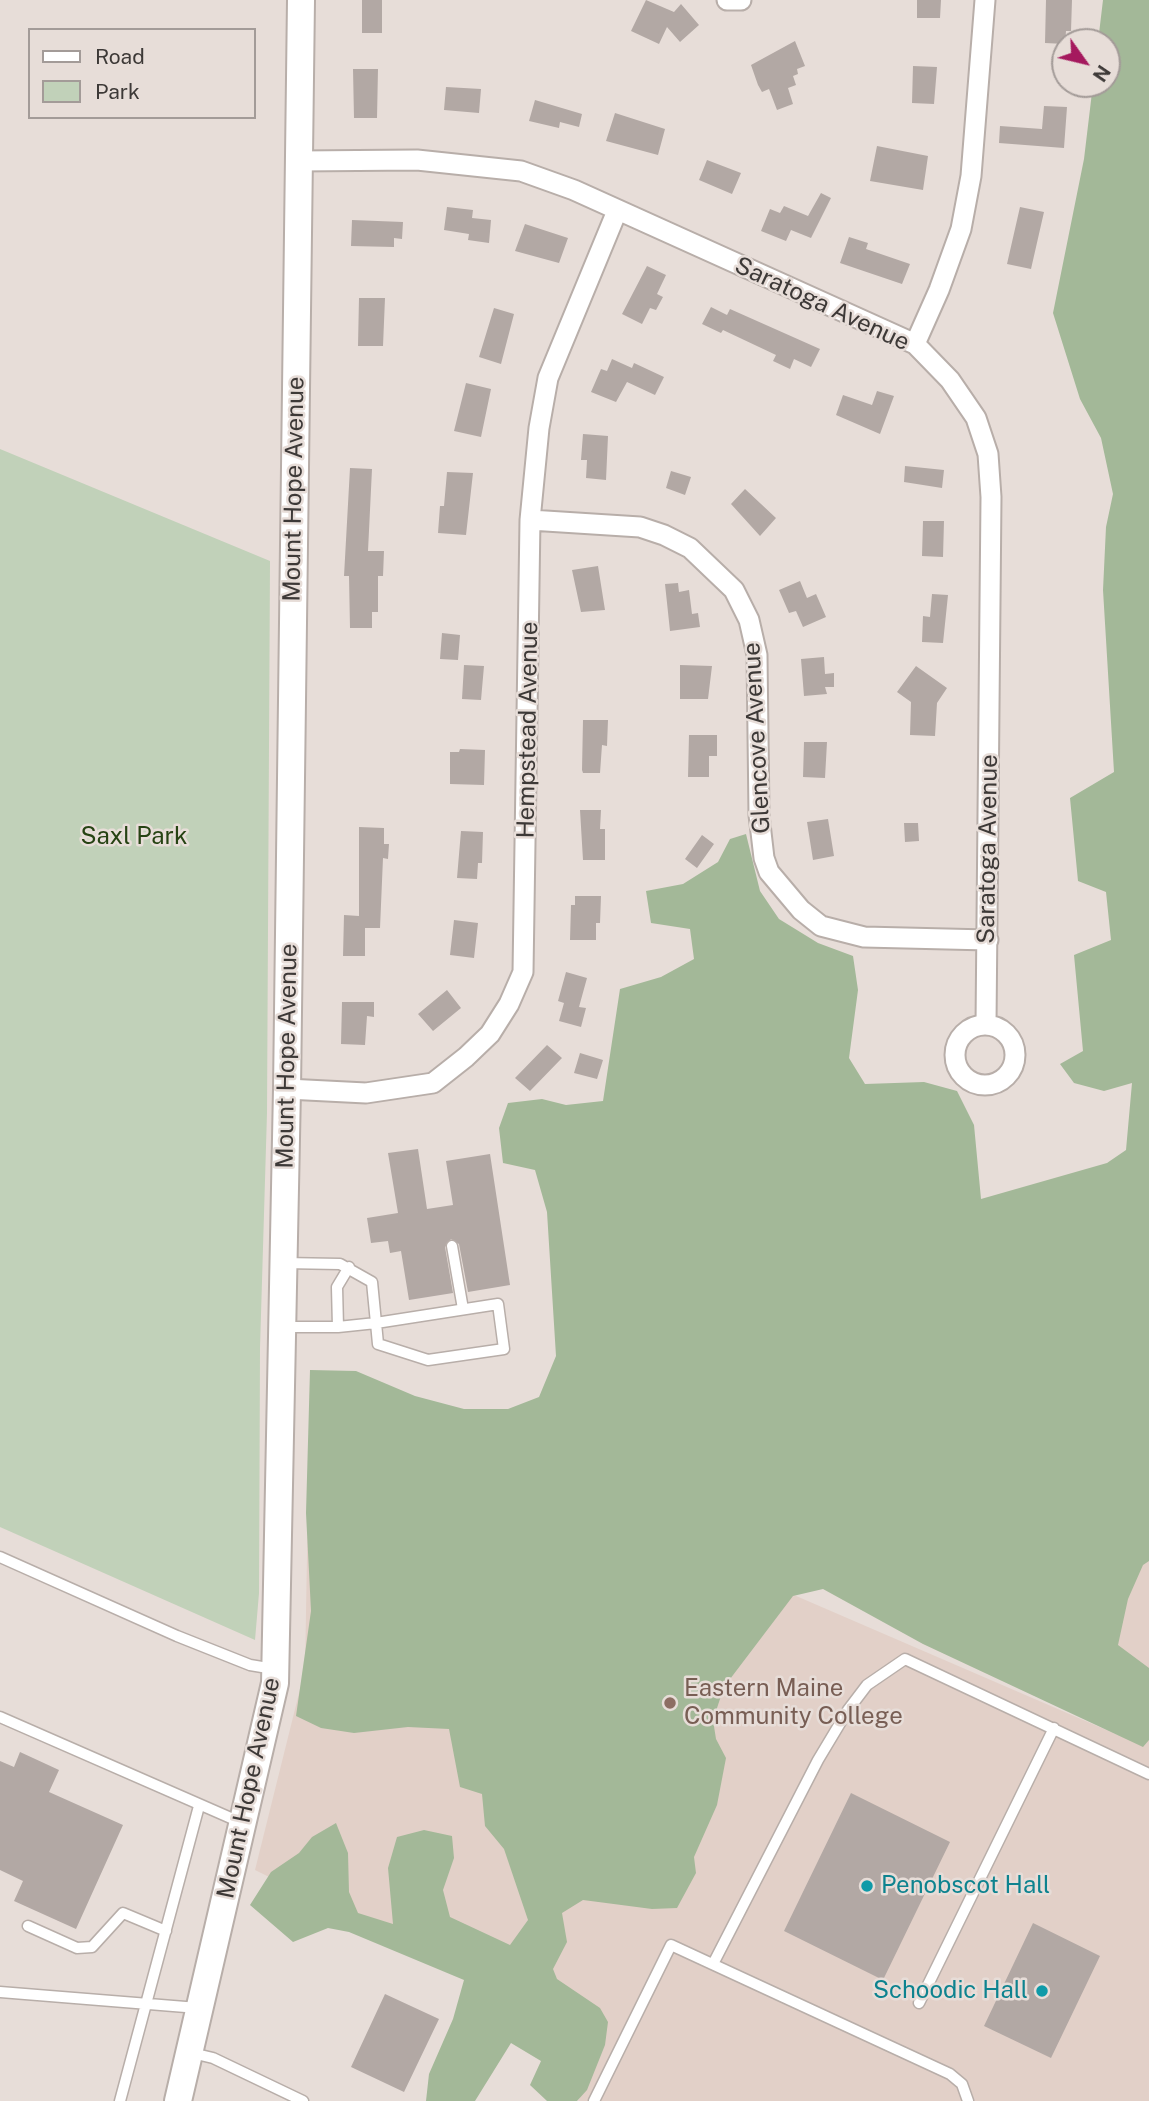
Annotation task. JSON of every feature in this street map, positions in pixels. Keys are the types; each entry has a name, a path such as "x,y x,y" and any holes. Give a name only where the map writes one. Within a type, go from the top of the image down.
{"street":[{"name":"Mount Hope Avenue","path":"178,2101 275,1683 287,1089 301,0"},
{"path":"727,0 741,0"},
{"path":"915,344 939,290 961,229 971,176 985,0"},
{"name":"Saratoga Avenue","path":"298,161 416,160 521,171 574,190 915,344 950,380 976,418 988,454 991,497 986,1024"},
{"name":"Hempstead Avenue","path":"287,1089 366,1093 433,1083 466,1058 490,1034 509,1004 523,972 530,520 538,428 548,378 617,211"},
{"name":"Glencove Avenue","path":"530,520 640,527 664,535 690,548 734,590 749,620 757,655 759,815 764,858 769,872 782,891 801,910 821,926 864,937 988,940"}],"lane":[{"path":"452,1246 463,1309"},
{"path":"282,1328 376,1323 498,1304 504,1349 428,1360 378,1344 376,1323 372,1282 349,1267 283,1263"},
{"path":"338,1327 337,1287 349,1267"},
{"path":"0,1557 177,1636 250,1665 275,1669"},
{"path":"713,1964 818,1760 855,1700 880,1674 905,1659 1149,1773"},
{"path":"0,1717 242,1823"},
{"path":"919,2003 1054,1728"},
{"path":"120,2101 199,1806"},
{"path":"28,1926 77,1948 92,1947 123,1913 166,1931"},
{"path":"594,2101 671,1945 950,2074 962,2084 968,2101"},
{"path":"0,1992 200,2008"},
{"path":"189,2052 213,2058 303,2101"}],"shaded area":[{"name":"Eastern Maine Community College","path":"1045,1353 1149,1398 1149,2101 578,2101 605,2044 255,1870 305,1669 310,1386 1118,1735"}],"green space":[{"path":"1103,0 1149,0 1149,1561 1143,1565 1128,1599 1118,1645 1149,1668 1149,1740 1143,1747 923,1644 823,1589 793,1596 724,1687 713,1720 716,1739 726,1758 717,1805 694,1857 696,1873 677,1908 652,1909 583,1900 562,1913 567,1942 553,1969 557,1979 600,2008 608,2022 605,2045 587,2090 577,2101 547,2101 530,2085 541,2061 511,2043 475,2101 426,2101 429,2074 453,2019 464,1980 349,1932 328,1928 293,1942 250,1905 271,1872 299,1853 312,1837 336,1823 348,1853 349,1892 358,1913 393,1924 388,1868 397,1837 424,1830 452,1836 454,1858 443,1890 450,1917 510,1945 528,1920 504,1849 485,1826 482,1794 460,1787 449,1729 408,1727 354,1733 321,1728 296,1716 311,1611 306,1513 310,1370 356,1371 415,1396 464,1409 508,1409 539,1397 556,1356 547,1212 535,1170 503,1163 499,1128 508,1103 542,1099 566,1105 603,1101 620,989 661,977 694,959 690,929 651,923 646,891 683,884 718,862 730,839 746,834 760,891 779,919 818,943 853,956 858,990 849,1058 865,1084 924,1082 957,1091 974,1125 981,1199 1107,1163 1126,1150 1132,1083 1104,1091 1074,1083 1060,1064 1083,1051 1074,955 1111,940 1106,892 1078,881 1070,798 1114,772 1103,590 1106,527 1113,494 1101,438 1080,399 1053,313 1084,159 1091,98 1121,98 1121,28 1100,28"},
{"name":"Saxl Park","path":"0,449 270,561 267,1113 260,1348 259,1593 255,1640 0,1527"}],"building":[{"path":"362,0 382,0 382,33 362,33"},
{"path":"646,0 674,12 681,4 699,25 680,42 667,27 659,44 631,31"},
{"path":"917,0 941,0 940,18 917,18"},
{"path":"1046,0 1072,0 1071,28 1051,28 1051,43 1045,43"},
{"path":"795,41 805,66 797,69 798,74 793,76 796,85 788,88 793,104 777,110 769,89 762,92 751,65"},
{"path":"913,66 937,67 934,104 912,103"},
{"path":"353,69 378,69 377,118 354,118"},
{"path":"446,87 481,89 479,113 444,110"},
{"path":"535,100 582,114 579,127 560,122 559,128 529,121"},
{"path":"1044,106 1067,107 1064,148 999,143 1000,126 1042,129"},
{"path":"615,113 665,129 658,155 606,141"},
{"path":"877,146 928,156 923,190 870,181"},
{"path":"707,160 741,173 732,194 699,180"},
{"path":"821,193 831,198 811,238 791,230 786,241 761,231 770,209 780,213 784,206 808,216"},
{"path":"447,207 473,210 472,218 491,220 489,243 468,240 469,234 444,230"},
{"path":"1020,207 1044,212 1031,269 1007,264"},
{"path":"352,220 403,222 402,239 394,238 394,247 351,246"},
{"path":"525,224 568,238 559,263 515,251"},
{"path":"849,237 868,243 866,249 910,264 902,284 840,263"},
{"path":"647,266 666,275 657,294 663,297 656,310 650,308 642,324 622,314"},
{"path":"359,298 385,298 383,346 358,346"},
{"path":"711,307 727,315 730,309 820,349 811,367 794,359 790,369 773,361 776,355 723,330 721,333 702,324"},
{"path":"494,308 514,314 501,364 479,357"},
{"path":"612,359 632,368 634,363 664,377 655,395 627,382 616,402 591,392 601,369 607,371"},
{"path":"466,383 491,389 481,437 454,431"},
{"path":"877,391 894,396 880,434 836,415 843,395 872,405"},
{"path":"583,434 608,436 606,480 586,478 587,460 581,460"},
{"path":"905,466 944,470 942,488 904,482"},
{"path":"350,468 372,469 368,551 384,551 383,576 378,576 378,612 372,612 372,628 350,628 349,576 344,576"},
{"path":"671,471 691,477 685,495 666,488"},
{"path":"447,472 473,473 466,535 438,533"},
{"path":"745,489 776,518 760,536 731,504"},
{"path":"923,521 944,521 943,557 922,556"},
{"path":"598,566 605,610 581,612 572,570"},
{"path":"800,581 807,598 816,594 826,617 803,627 796,611 789,613 779,590"},
{"path":"678,583 679,592 689,590 692,614 698,613 700,627 670,631 665,584"},
{"path":"932,594 948,595 943,643 922,642 923,616 930,617"},
{"path":"442,633 460,635 458,660 440,659"},
{"path":"824,657 825,674 834,673 834,687 825,687 827,694 804,696 801,659"},
{"path":"464,665 484,666 481,700 462,699"},
{"path":"680,665 712,666 708,699 680,699"},
{"path":"916,666 947,688 937,703 935,736 910,735 911,702 897,692"},
{"path":"583,720 608,720 607,746 602,745 600,773 583,773 582,770"},
{"path":"689,735 717,735 717,756 709,756 709,777 688,777"},
{"path":"804,742 827,742 825,778 803,777"},
{"path":"460,749 485,750 484,785 450,784 450,752 459,752"},
{"path":"580,810 601,810 600,829 605,829 605,860 583,860"},
{"path":"828,819 834,856 813,860 807,822"},
{"path":"904,823 918,823 919,841 905,842"},
{"path":"359,827 384,828 384,844 389,844 388,859 383,858 380,928 365,928 365,956 343,956 344,915 359,916"},
{"path":"461,831 483,832 482,863 478,863 477,879 457,878"},
{"path":"702,835 714,844 697,868 685,859"},
{"path":"575,896 601,896 596,940 570,940 571,905 575,905"},
{"path":"454,920 478,923 474,958 450,955"},
{"path":"566,972 587,978 579,1007 586,1008 581,1027 559,1021 564,1003 558,1001"},
{"path":"447,990 461,1008 433,1031 418,1014"},
{"path":"342,1002 374,1002 374,1017 367,1016 365,1045 341,1044"},
{"path":"547,1045 562,1058 530,1091 515,1078"},
{"path":"580,1053 603,1060 597,1079 574,1073"},
{"path":"418,1149 427,1209 453,1205 446,1161 490,1154 510,1285 468,1292 459,1244 451,1239 445,1247 453,1293 409,1300 401,1251 390,1253 388,1241 371,1243 367,1218 398,1213 388,1153"},
{"path":"20,1752 59,1770 49,1792 123,1825 76,1929 14,1901 23,1881 0,1870 0,1761 14,1767"},
{"name":"Penobscot Hall","path":"851,1793 950,1842 883,1980 784,1931"},
{"name":"Schoodic Hall","path":"1033,1923 1100,1956 1051,2058 984,2026"},
{"path":"385,1994 439,2019 404,2092 351,2067"}],"place":[{"name":"Eastern Maine Community College","path":"670,1703"},
{"name":"Penobscot Hall","path":"867,1886"},
{"name":"Schoodic Hall","path":"1042,1991"}]}
